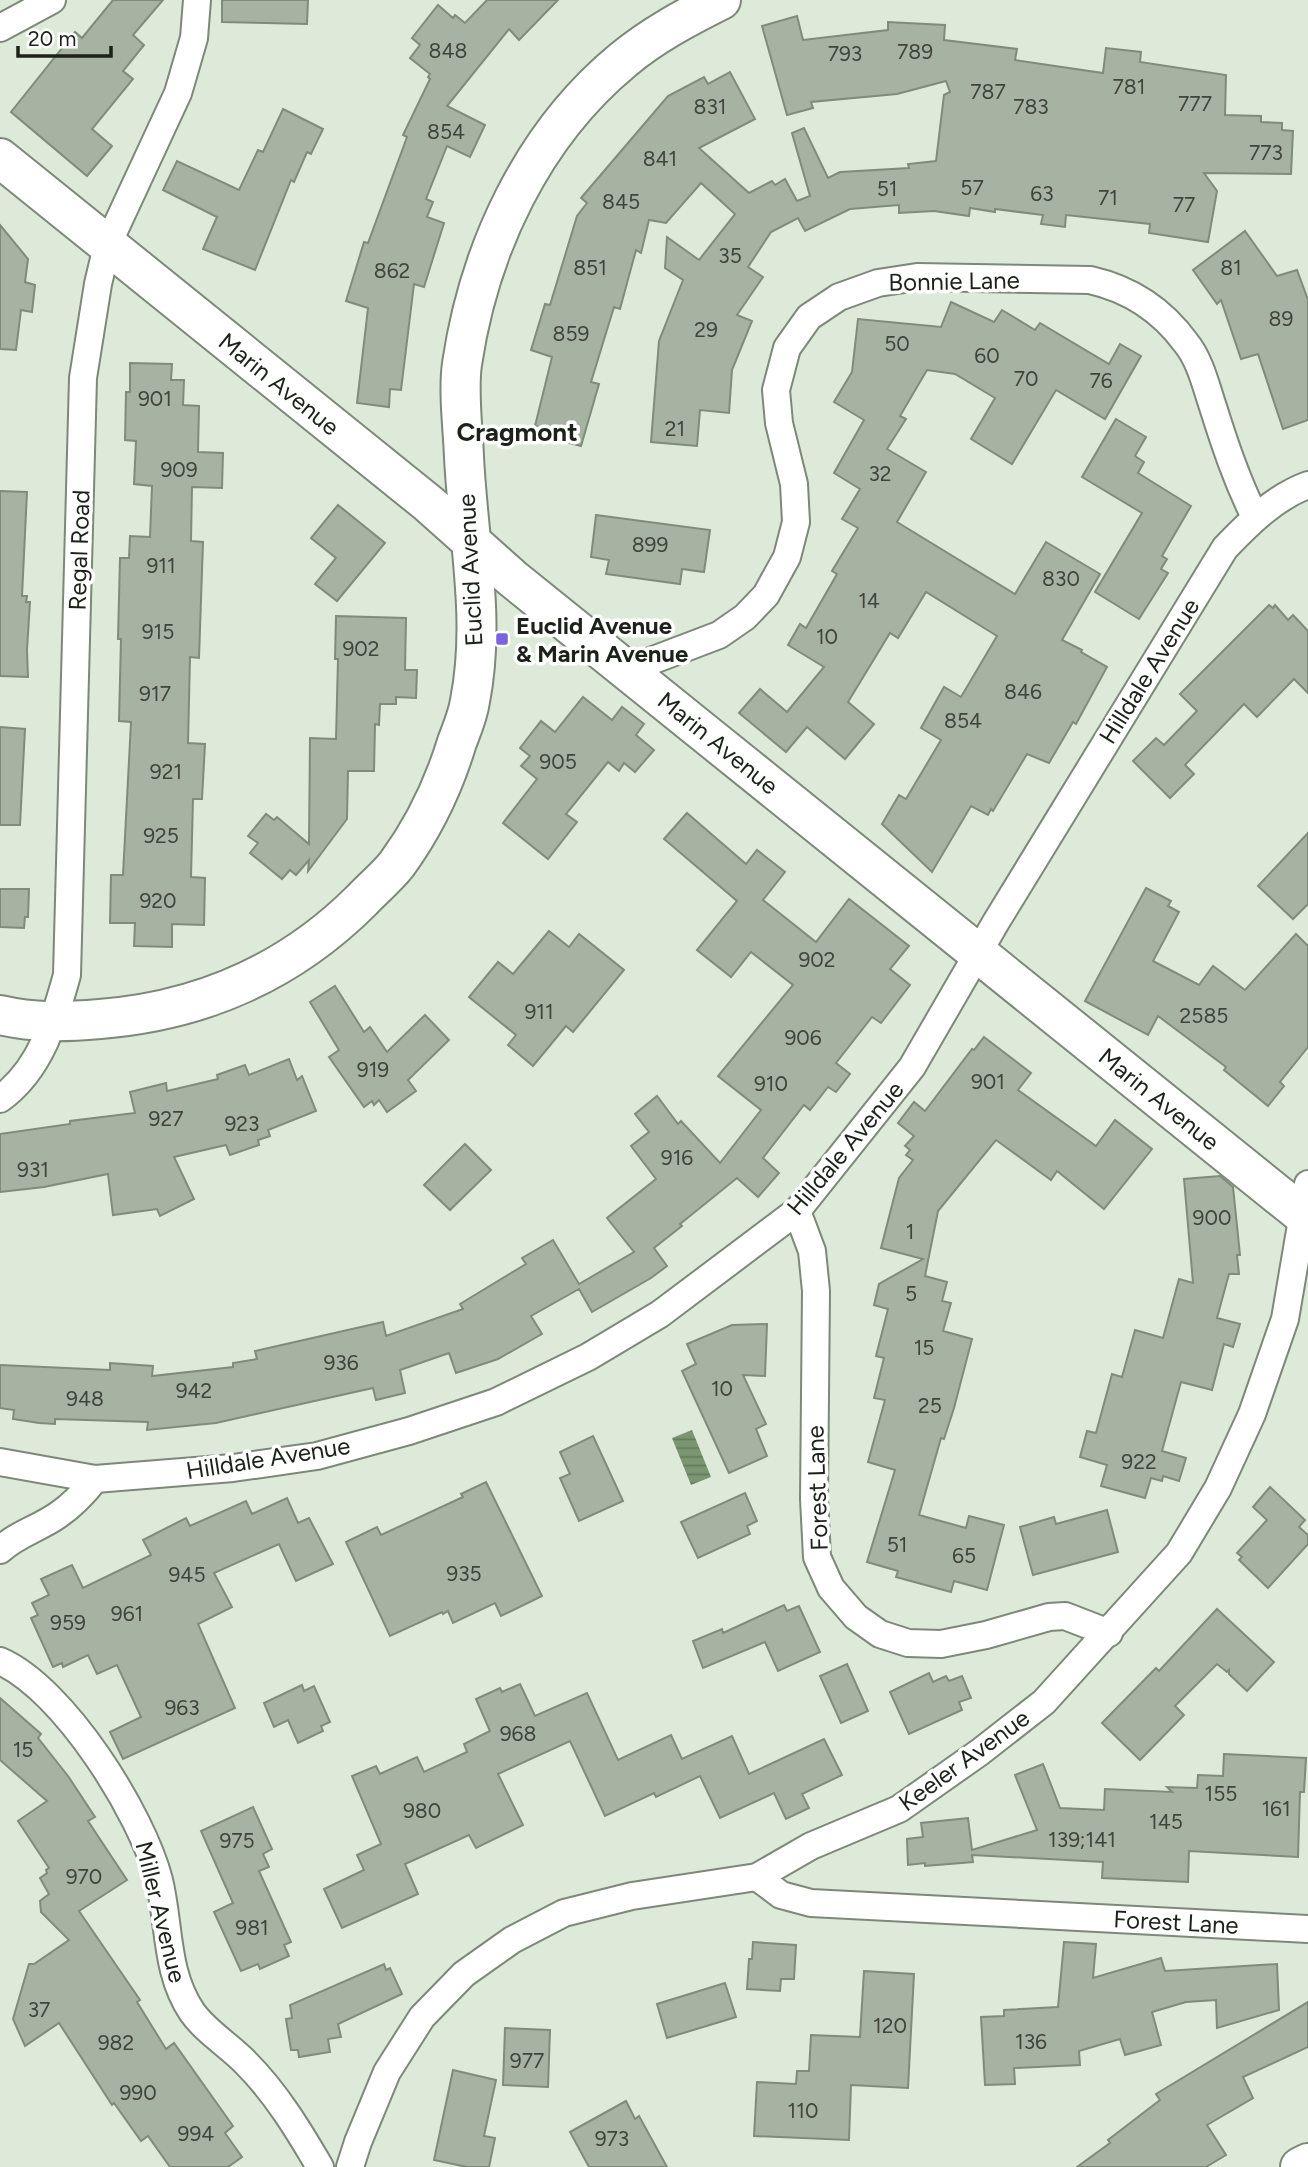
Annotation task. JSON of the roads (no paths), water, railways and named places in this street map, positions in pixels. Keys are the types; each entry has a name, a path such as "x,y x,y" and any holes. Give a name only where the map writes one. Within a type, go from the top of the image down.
{"street":[{"path":"0,28 52,0"},
{"name":"Regal Road","path":"0,1099 20,1082 37,1058 53,1023 66,975 83,378 98,284 107,246 178,93 194,38 197,0"},
{"name":"Euclid Avenue","path":"0,1015 53,1023 126,1017 182,1007 256,979 299,952 340,922 395,867 427,817 450,764 470,702 477,632 464,460 461,368 478,286 515,195 539,153 567,116 622,60 675,23 721,0"},
{"name":"Marin Avenue","path":"0,158 977,953 1306,1206"},
{"name":"Bonnie Lane","path":"627,670 719,635 744,617 766,594 787,557 796,522 794,484 779,423 776,390 787,348 809,317 839,297 878,282 917,277 1090,280 1114,285 1136,296 1163,317 1188,344 1201,372 1239,484 1255,517"},
{"name":"Hilldale Avenue","path":"0,1462 95,1479 233,1468 317,1456 410,1432 496,1402 588,1357 660,1314 797,1211 912,1067 977,953 1218,558 1255,517 1297,489 1308,485"},
{"name":"Keeler Avenue","path":"350,2167 387,2072 422,2017 464,1974 512,1940 564,1913 632,1896 757,1877 811,1846 899,1808 981,1752 1044,1702 1179,1553 1219,1488 1252,1414 1285,1319 1306,1206"},
{"name":"Forest Lane","path":"797,1211 812,1251 816,1291 814,1499 817,1557 831,1588 856,1617 880,1633 908,1643 941,1644 986,1635 1049,1617 1065,1616 1109,1633"},
{"path":"0,1550 57,1516 78,1499 95,1479"},
{"name":"Miller Avenue","path":"0,1661 41,1688 57,1704 135,1816 159,1881 169,1953 178,1985 193,2013 270,2089 320,2167"},
{"name":"Forest Lane","path":"757,1877 781,1895 811,1903 1308,1929"},
{"path":"1300,2167 1308,2163"}],"place":[{"name":"Euclid Avenue & Marin Avenue","path":"502,639"}],"district":[{"name":"Cragmont","path":"517,432"}]}
